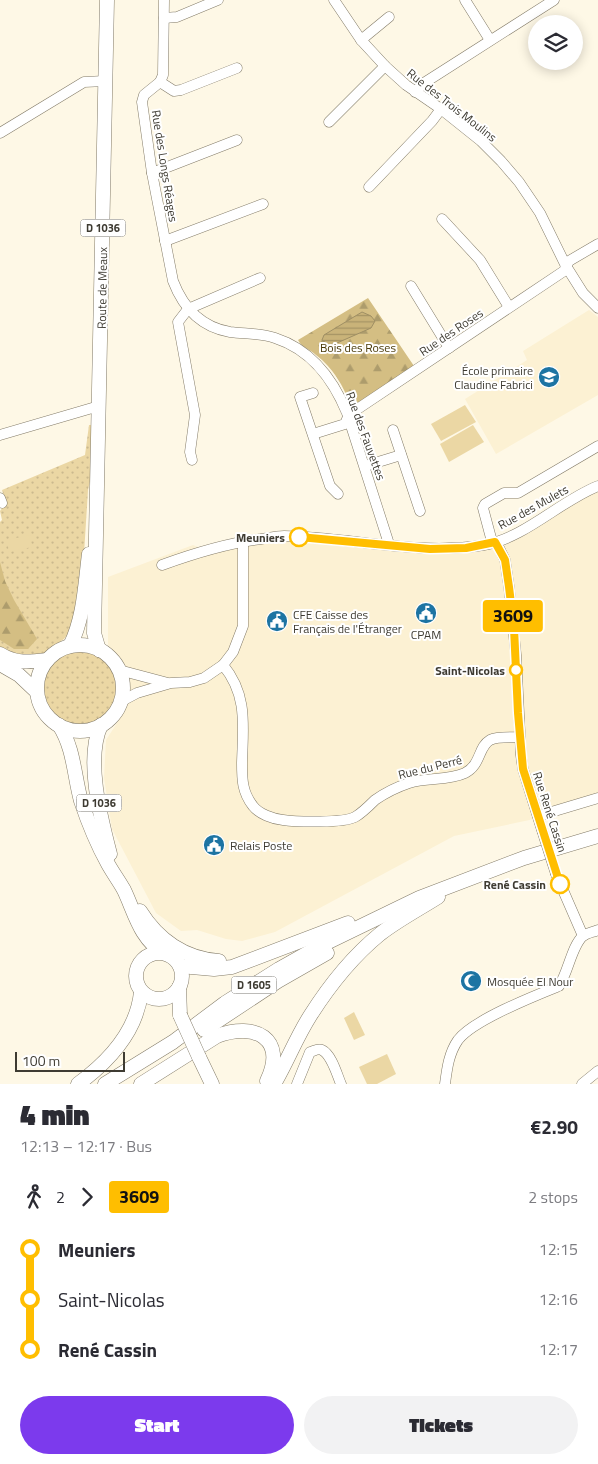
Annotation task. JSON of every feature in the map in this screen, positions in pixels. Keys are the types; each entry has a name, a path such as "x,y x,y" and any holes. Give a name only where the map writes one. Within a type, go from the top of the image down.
{"main road":[{"name":"Route de Meaux","path":"99,650 94,633 107,0"},
{"name":"Route de Meaux","path":"70,646 76,634 83,604 89,554 88,518 98,456"},
{"path":"84,645 99,650 112,660 119,670 122,685 120,702 111,716 93,728 80,730 59,725 44,712 39,702 37,692 40,673 47,660 56,652 70,646 84,645"},
{"path":"0,654 14,661 47,660"},
{"path":"0,664 19,675 37,692"},
{"name":"D 1036","path":"101,724 96,747 98,796 104,833 122,887 139,928 142,949 139,964"},
{"name":"D 1036","path":"59,725 70,745 80,795 93,833 109,866 122,887"},
{"path":"180,966 221,969 243,964 524,858 598,836"},
{"path":"274,1084 310,1017 331,986 363,949 380,934 402,918 440,896 522,865 598,842"},
{"path":"122,887 148,924 172,946 197,958 218,961 253,959"},
{"name":"D 1605","path":"115,1082 278,981 371,928 440,896"},
{"name":"D 1605","path":"115,1082 225,1003 279,969 399,906"},
{"name":"D 1036","path":"139,928 152,944 164,953"},
{"path":"154,999 169,996 182,980 180,966 176,960 164,953 150,954 139,964 135,978 142,992 147,996 172,1007 180,1015"},
{"path":"179,986 178,1001 180,1015 212,1084"},
{"path":"78,1084 91,1075 120,1044 140,1006 142,992"},
{"path":"141,1084 217,1036 228,1032 244,1030 258,1034 270,1045 273,1051 273,1068 266,1084"}],"street":[{"path":"164,0 163,76 160,82 174,90 181,90 237,68"},
{"path":"164,18 177,17 218,0"},
{"name":"Rue des Trois Moulins","path":"334,0 361,40 385,66 415,92 441,109 481,141 501,161 519,182 540,213 566,266 583,293 598,308"},
{"path":"465,0 490,40"},
{"path":"415,92 424,82 554,0"},
{"path":"361,40 388,17"},
{"path":"329,122 385,66"},
{"path":"0,133 84,82 105,81"},
{"name":"Rue des Longs Réages","path":"160,82 148,90 142,102 152,173 173,281 179,298 188,309"},
{"path":"369,187 432,121 441,109"},
{"path":"152,173 237,140"},
{"path":"165,241 263,204"},
{"path":"442,219 480,260 509,307"},
{"name":"Rue des Roses","path":"313,434 345,424 356,410 564,271 569,261 598,244"},
{"path":"192,460 190,452 195,415 178,322 188,309 260,278"},
{"path":"411,286 449,348"},
{"name":"Rue des Fauvettes","path":"188,309 202,321 220,330 264,335 288,344 305,354 321,368 340,396 365,466 389,544"},
{"path":"313,393 300,397 330,486 338,494"},
{"path":"0,435 100,406"},
{"path":"392,430 420,511"},
{"name":"Rue René Cassin","path":"583,936 556,874 523,769 514,628 505,560 491,538 483,512 485,504 504,493 518,493 598,446"},
{"path":"365,466 401,455"},
{"name":"Rue des Mulets","path":"162,564 243,540 282,536 430,549 455,549 495,542 598,486"},
{"path":"120,702 137,693 171,683 190,682 204,678 223,665 233,652 243,626 243,540"},
{"name":"Rue du Perré","path":"223,665 236,684 241,699 243,734 242,782 245,794 254,808 267,816 282,820 344,821 355,817 377,799 400,786 417,781 455,776 468,771 476,764 485,745 490,740 520,737"},
{"path":"119,670 171,683"},
{"path":"538,816 598,798"},
{"path":"445,1084 450,1056 466,1032 484,1020 560,986 577,944 583,936 598,930"},
{"path":"297,1084 310,1052 317,1049 323,1050 328,1056 341,1084"},
{"path":"582,1084 598,1071"}],"shaded area":[{"name":"École primaire Claudine Fabrici","path":"589,310 598,317 598,395 496,454 465,399 527,360 523,351"},
{"path":"362,312 371,316 375,321 371,328 329,345 322,340 324,335"},
{"path":"465,405 476,422 441,441 431,424"},
{"path":"89,425 95,425 91,477 88,490 84,554 77,609 71,630 64,639 41,655 28,658 0,649 0,522 2,520 0,511 6,503 2,490 85,455"},
{"path":"473,425 484,442 449,462 440,444"},
{"path":"598,484 598,801 539,818 454,836 275,932 242,941 226,939 197,930 181,931 156,913 112,829 104,778 106,740 126,706 129,685 125,666 108,645 108,577 193,545 202,549 312,534 427,545 452,545 492,541"},
{"path":"30,535 32,547 9,552 7,540"},
{"path":"79,649 94,652 106,660 114,672 117,687 114,702 106,714 94,722 79,725 64,722 52,714 44,702 41,687 44,672 52,660 64,652"},
{"path":"354,1012 365,1035 354,1040 344,1018"},
{"path":"387,1054 396,1074 377,1084 367,1084 359,1067"}],"green space":[{"name":"Bois des Roses","path":"368,298 414,366 356,406 350,404 341,384 328,365 298,340"},
{"path":"0,562 5,581 14,600 37,639 28,649 14,649 0,640"}],"bus line":[{"name":"3609","path":"299,537 430,549 466,548 495,542 505,560 514,628 520,755 560,884"}],"place":[{"name":"École primaire Claudine Fabrici","path":"549,377"},
{"name":"Meuniers","path":"299,537"},
{"name":"CPAM","path":"426,613"},
{"name":"CFE Caisse des Français de l'Étranger","path":"277,621"},
{"name":"Saint-Nicolas","path":"516,670"},
{"name":"Relais Poste","path":"214,845"},
{"name":"René Cassin","path":"560,884"},
{"name":"Mosquée El Nour","path":"471,981"}]}
